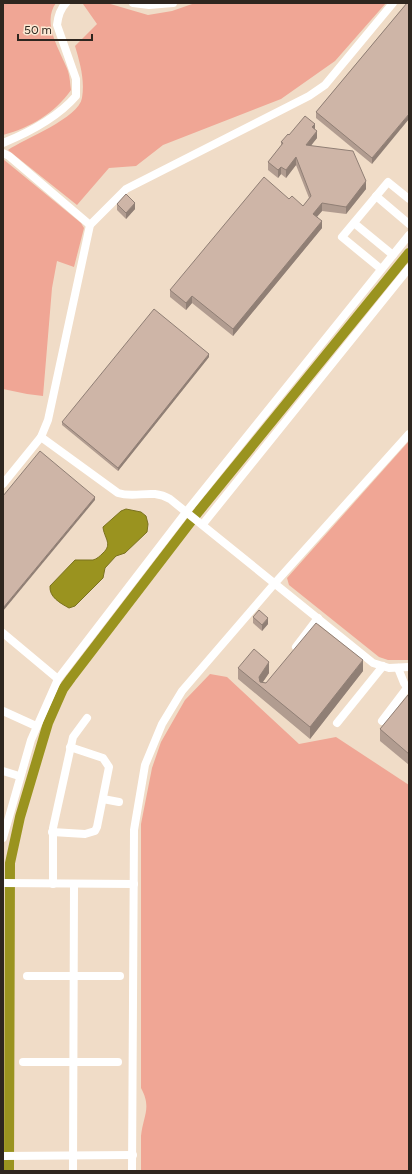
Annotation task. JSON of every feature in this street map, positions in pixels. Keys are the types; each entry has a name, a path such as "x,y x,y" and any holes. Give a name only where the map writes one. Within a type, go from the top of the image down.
{"street":[{"path":"3,143 39,126 56,115 76,96 76,79 57,25 62,7 66,3"},
{"path":"133,3 149,5 173,3"},
{"path":"3,484 42,436 48,420 90,225 126,189 309,96 325,85 393,3"},
{"path":"3,154 9,156 90,225"},
{"path":"381,269 342,237 388,182 409,199"},
{"path":"376,196 409,224"},
{"path":"354,223 393,255"},
{"path":"195,517 381,269 393,255 406,246 409,235"},
{"path":"3,838 5,822 36,726 58,679 409,268"},
{"path":"132,1171 134,830 145,765 162,724 182,691 275,583 409,434"},
{"path":"42,436 118,493 125,495 150,493 162,494 195,517 374,663 389,668 409,667"},
{"path":"291,654 318,618"},
{"path":"3,633 58,679"},
{"path":"337,723 383,666"},
{"path":"382,721 408,689 398,668"},
{"path":"3,711 36,726"},
{"path":"53,884 52,832 70,746 75,731 87,718"},
{"path":"52,832 85,834 95,832 109,771 107,762 103,758 70,746"},
{"path":"3,771 19,776"},
{"path":"103,799 119,802"},
{"path":"4,883 134,884"},
{"path":"73,1171 74,884"},
{"path":"26,976 120,976"},
{"path":"23,1062 118,1062"},
{"path":"3,1156 133,1155"}],"shaded area":[{"path":"3,3 56,3 52,11 51,28 68,71 71,90 57,106 32,124 3,135"},
{"path":"107,3 148,15 172,11 195,3 386,3 335,61 281,99 163,145 136,166 109,168 77,205 8,150 50,127 79,106 82,98 83,85 75,46 97,24 83,4"},
{"path":"3,159 81,223 84,228 74,267 57,261 52,288 43,396 3,389"},
{"path":"409,441 409,660 388,660 379,657 289,585 287,578"},
{"path":"126,509 141,512 146,516 148,524 147,532 125,553 116,556 105,568 103,578 75,606 69,608 59,602 51,593 50,586 75,560 93,560 106,550 108,544 103,527 121,511"},
{"path":"210,674 227,677 299,744 336,737 409,785 409,1171 141,1171 141,1136 146,1112 146,1101 141,1088 141,824 152,768 161,742 185,700"}],"building":[{"path":"407,3 409,3 409,114 372,158 316,112"},
{"path":"305,116 315,124 312,127 317,131 306,145 353,151 366,181 346,207 322,203 313,214 322,221 233,329 192,296 186,303 170,290 264,177 289,199 292,196 303,206 311,196 296,157 286,170 281,167 278,170 268,162 283,143 281,142"},
{"path":"126,194 135,203 126,213 117,204"},
{"path":"154,309 209,354 118,468 62,422"},
{"path":"40,451 95,497 3,608 3,496"},
{"path":"259,610 268,618 262,625 253,617"},
{"path":"316,623 363,660 310,727 238,668 254,649 269,662 259,677 260,682 266,683"},
{"path":"408,695 409,696 409,754 380,729"}],"waterway":[{"path":"9,1171 10,863 20,817 48,723 63,689 199,511 409,253"}]}
